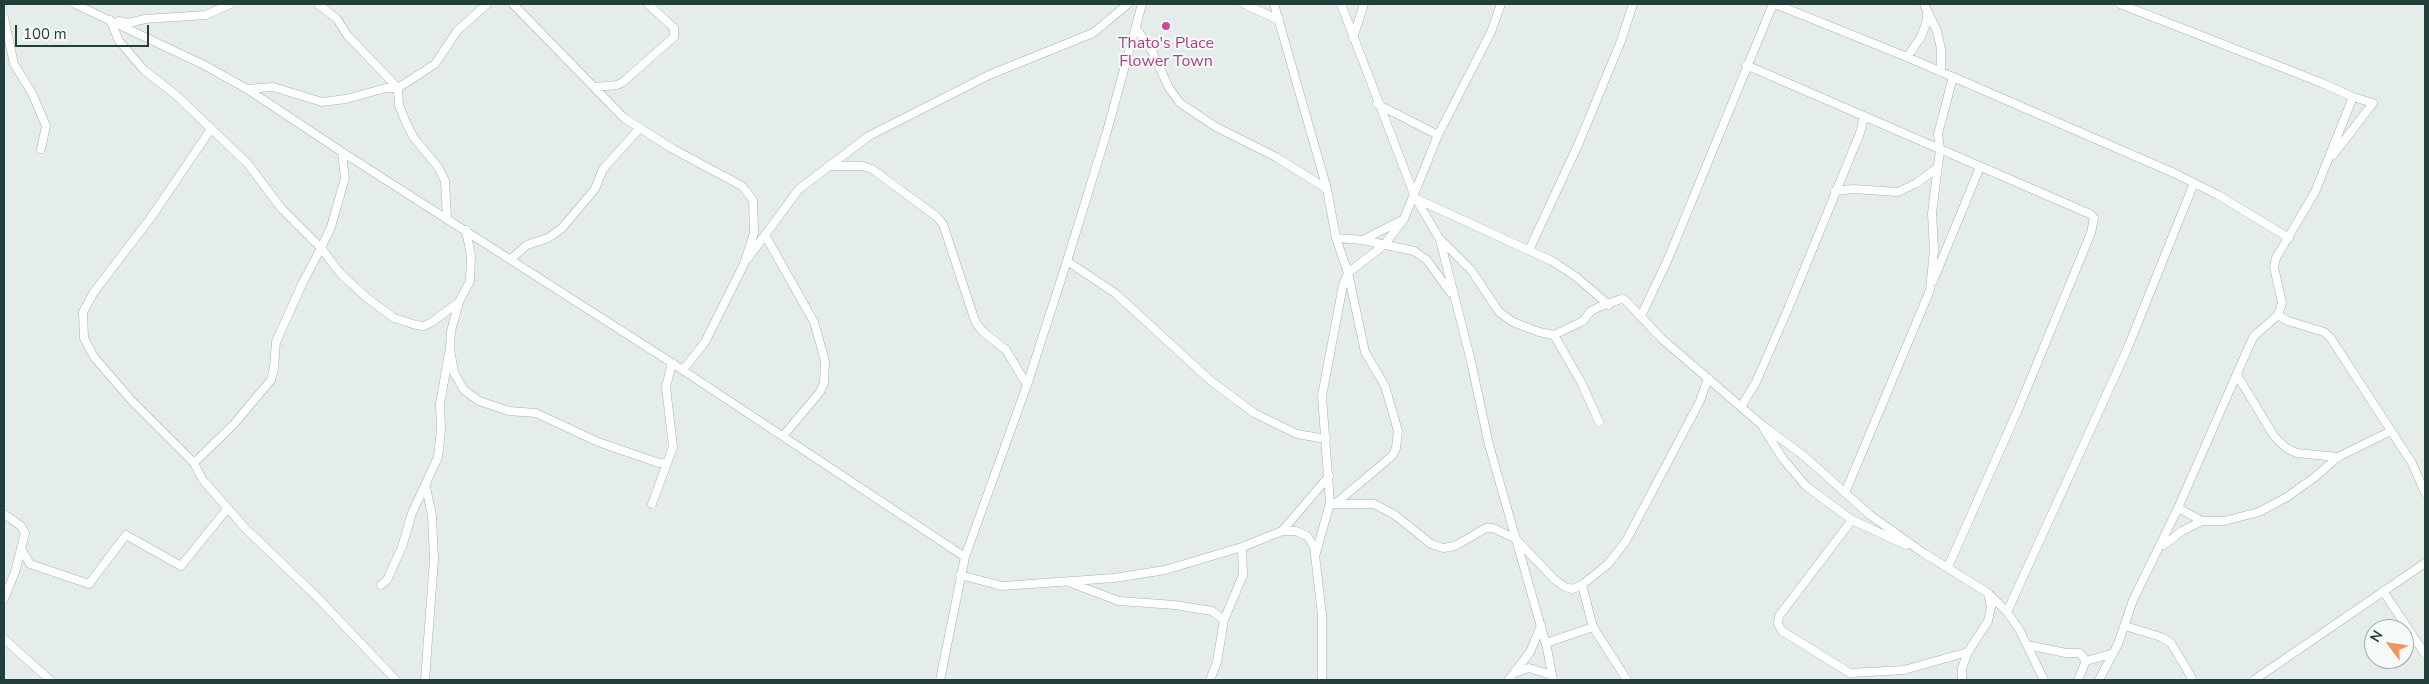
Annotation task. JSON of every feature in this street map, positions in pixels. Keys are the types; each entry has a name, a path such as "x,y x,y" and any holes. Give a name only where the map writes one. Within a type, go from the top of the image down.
{"street":[{"path":"75,4 204,65 246,88 342,152 683,370 965,557"},
{"path":"110,20 128,23 145,19 206,15 230,4"},
{"path":"318,4 337,19 347,35 398,88 400,105 407,125 414,138 438,166 445,181 447,218"},
{"path":"246,88 273,87 322,102 346,99 386,88 398,88 435,64 457,31 487,4"},
{"path":"513,4 624,118 748,192 753,200 754,233 744,264 706,342 683,370"},
{"path":"595,87 617,85 623,82 674,38 674,28 648,4"},
{"path":"744,264 799,189 869,136 989,75 1093,33 1128,4"},
{"path":"940,680 965,557 1027,385 1106,135 1136,28 1139,4"},
{"path":"1244,4 1279,20"},
{"path":"1274,4 1327,189 1336,238 1348,273 1365,352 1385,386 1398,431 1396,448 1392,456 1332,503"},
{"path":"1340,4 1377,104 1393,138 1415,198 1439,238 1471,270 1499,312 1513,322 1539,332 1554,335 1583,321 1591,311 1599,307 1621,299 1625,300 1648,326 1762,425 1804,456 1870,515 1922,552"},
{"path":"1353,38 1364,4"},
{"path":"1315,556 1332,503 1322,396 1330,363 1339,299 1348,273 1384,245 1404,219 1415,198 1438,135 1491,32 1501,4"},
{"path":"1529,250 1578,145 1633,4"},
{"path":"1641,316 1668,259 1746,65 1774,4 1908,57 2194,183 2218,194 2288,238"},
{"path":"2120,4 2313,79 2353,97 2373,103 2364,118 2328,161"},
{"path":"1908,57 1927,21 1925,7"},
{"path":"1925,7 1937,31 1941,49 1941,72"},
{"path":"4,18 14,64 32,93 46,126 41,149"},
{"path":"110,20 119,41 144,70 176,95 248,164 281,208 321,248 340,273 367,298 394,318 416,326 424,326 432,322 459,302"},
{"path":"1136,28 1152,51 1169,88 1180,102 1216,127 1276,158 1327,189"},
{"path":"1746,65 2091,215 2094,221 2091,233 2021,403 1948,567"},
{"path":"1930,290 1934,250 1932,213 1940,150 1938,134 1953,77"},
{"path":"2099,680 2125,626 2134,600 2160,548 2254,336 2278,315 2282,303 2274,267 2276,258 2307,207 2328,161 2353,97"},
{"path":"1377,104 1438,135"},
{"path":"1741,407 1756,382 1788,309 1860,133 1864,117"},
{"path":"511,259 527,245 548,238 562,228 596,189 604,169 640,128"},
{"path":"211,129 152,216 94,292 84,312 84,338 94,357 132,401 194,464 202,479 228,509 316,596 396,680"},
{"path":"194,464 234,424 270,380 274,368 276,342 302,284 331,227 345,178 342,152"},
{"path":"828,166 862,166 872,169 937,217 942,224 975,321 982,331 1006,350 1027,385"},
{"path":"1845,493 1980,167"},
{"path":"1835,191 1853,189 1898,192 1916,183 1937,168"},
{"path":"2007,612 2126,352 2194,183"},
{"path":"1415,198 1552,261 1609,304"},
{"path":"1362,240 1404,219"},
{"path":"381,585 387,580 402,547 412,513 426,487 438,457 441,430 440,404 450,349 451,331 459,302 470,281 471,256 466,230"},
{"path":"765,235 814,322 825,361 824,377 820,392 783,436"},
{"path":"1336,238 1362,240 1414,252 1427,260 1455,299"},
{"path":"1439,238 1470,357 1489,445 1546,643 1552,678"},
{"path":"1066,262 1115,293 1211,381 1254,413 1297,434 1326,439"},
{"path":"2278,315 2293,324 2324,332 2330,337 2369,394 2390,431 2412,463 2425,493"},
{"path":"1554,335 1581,382 1599,422"},
{"path":"450,349 454,373 464,390 479,401 509,411 536,413 598,442 667,464"},
{"path":"652,504 673,447 666,387 672,363"},
{"path":"2237,376 2274,436 2285,447 2296,453 2318,457 2338,457"},
{"path":"1332,503 1374,504 1395,515 1431,544 1443,548 1455,546 1486,528 1493,528 1516,539 1554,579 1565,587 1573,589 1582,585 1608,564 1626,541 1700,401 1708,378"},
{"path":"1762,425 1783,459 1806,486 1852,520 1922,552 1988,593 2007,612 2044,680"},
{"path":"2160,548 2182,531 2202,521 2224,521 2259,512 2287,497 2315,477 2338,457 2390,431"},
{"path":"1282,531 1329,476"},
{"path":"425,680 434,559 432,516 426,487"},
{"path":"2178,508 2202,521"},
{"path":"22,550 30,564 89,584 126,536 130,536 174,564 181,566 228,509"},
{"path":"4,514 25,530 22,550 4,599"},
{"path":"1852,520 1779,616 1778,624 1782,632 1850,673 1904,670 1968,652"},
{"path":"960,575 1002,586 1069,583 1165,570 1242,547 1282,531 1302,533 1311,540 1315,556 1322,615 1322,680"},
{"path":"1210,680 1217,662 1224,620 1243,575 1242,547"},
{"path":"2254,680 2425,563"},
{"path":"1069,583 1119,601 1185,606 1212,611 1224,620"},
{"path":"1582,585 1593,628 1627,680"},
{"path":"2383,591 2425,654"},
{"path":"1962,680 1962,668 1968,652 1988,621 1991,607 1988,593"},
{"path":"1508,680 1530,652 1541,626"},
{"path":"2125,626 2161,637 2170,643 2193,680"},
{"path":"1546,643 1593,628"},
{"path":"4,639 50,680"},
{"path":"2026,645 2066,653 2080,653 2086,661"},
{"path":"2086,661 2111,654"},
{"path":"2078,680 2086,661"},
{"path":"1514,673 1529,668 1552,678"}],"place":[{"name":"Thato's Place Flower Town","path":"1166,26"}]}
